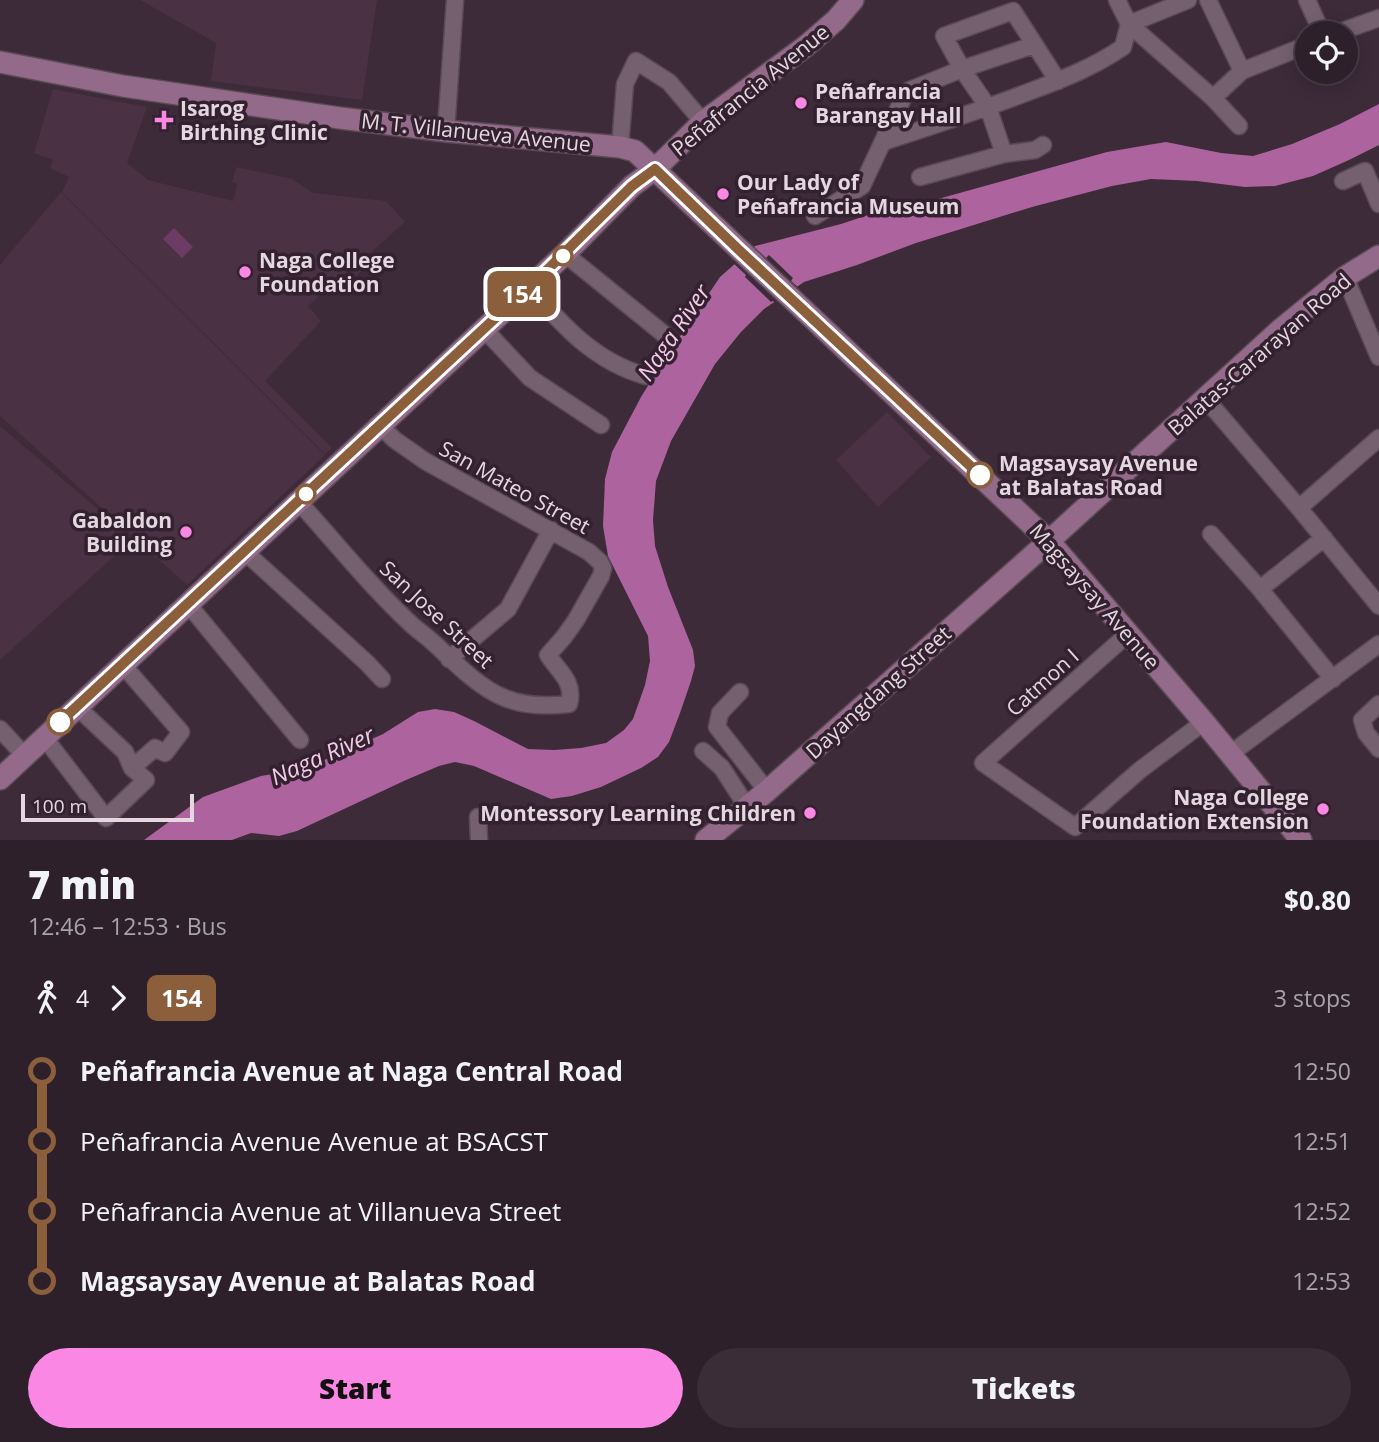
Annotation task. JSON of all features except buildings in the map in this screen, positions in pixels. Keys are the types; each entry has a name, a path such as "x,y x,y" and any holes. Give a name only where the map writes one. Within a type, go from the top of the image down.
{"main road":[{"name":"Peñafrancia Avenue","path":"0,779 565,254 632,186 655,169 703,122 806,46 836,20 853,0"},
{"name":"M. T. Villanueva Avenue","path":"0,62 123,86 316,115 446,131 620,146 635,150 655,169"},
{"name":"Magsaysay Avenue","path":"655,169 1049,541 1301,840"},
{"name":"Balatas-Cararayan Road","path":"1049,541 1280,330 1345,277 1379,256"},
{"name":"Dayangdang Street","path":"714,838 1049,541"}],"street":[{"path":"446,131 455,0"},
{"path":"1117,0 1129,24 1213,98 1239,126"},
{"path":"1129,24 1188,0"},
{"path":"1208,0 1242,71"},
{"path":"1307,0 1317,21"},
{"path":"1004,154 988,107 944,36 993,16 1013,11 1058,81"},
{"path":"1358,26 1379,18"},
{"path":"883,142 988,107 1102,62 1123,47 1129,24"},
{"path":"815,216 862,186 905,94 910,90 1034,45"},
{"path":"1213,98 1242,71 1295,50"},
{"path":"620,146 625,84 636,61 669,82 703,122"},
{"path":"920,177 1004,154 1035,150 1043,145"},
{"path":"1343,181 1364,171 1379,204"},
{"path":"565,254 665,335"},
{"path":"1345,277 1379,357"},
{"path":"529,287 563,325 589,348 628,371 646,376"},
{"path":"484,329 530,378 601,425"},
{"path":"1205,398 1379,607"},
{"name":"San Mateo Street","path":"380,426 425,461 551,530 589,552 600,562 603,568 601,576 576,620 548,655 570,686 571,698"},
{"path":"1299,508 1379,438"},
{"name":"San Jose Street","path":"299,501 412,624 449,659 491,691 506,699 522,702 561,705 569,704 571,698"},
{"path":"449,659 508,609 551,530"},
{"path":"1212,534 1333,679"},
{"path":"1260,589 1324,538"},
{"path":"245,552 367,663 382,680"},
{"path":"187,603 300,740"},
{"name":"Catmon I","path":"1129,633 983,763 1075,827 1140,770 1204,722"},
{"path":"1230,754 1379,644"},
{"path":"122,664 181,732 165,753 155,748 132,768"},
{"path":"740,692 720,713 717,727 767,790"},
{"path":"1379,704 1362,720 1366,733 1379,749"},
{"path":"44,737 106,818 146,780 132,768 125,752 76,706"},
{"path":"0,729 24,755"},
{"path":"703,751 722,768 748,806"},
{"path":"478,817 479,840"}],"shaded area":[{"path":"140,0 377,0 362,100 211,81 216,43"},
{"name":"Naga College Foundation","path":"53,89 147,107 127,163 148,180 233,201 237,184 232,182 236,167 292,179 313,193 386,201 405,222 364,259 368,264 356,276 350,269 308,306 321,321 265,381 332,448 325,454 62,192 69,177 50,168 53,160 34,153"},
{"path":"1379,104 1379,145 1313,176 1275,186 1245,187 1151,179 1112,186 1032,207 916,243 804,282 764,309 715,364 671,441 656,481 653,520 655,546 693,650 695,666 669,742 658,757 641,768 601,787 551,799 474,766 455,762 439,766 297,831 279,836 251,833 232,840 144,840 203,797 261,776 285,772 327,759 383,734 418,712 435,709 454,712 528,749 581,748 606,743 624,730 633,719 650,661 648,636 608,556 603,526 605,479 612,452 641,397 720,277 755,246 1107,152 1166,142 1221,153 1253,156 1292,144"},
{"path":"61,192 325,455 187,585 0,416 0,265"},
{"path":"174,228 193,247 182,258 163,239"},
{"path":"887,412 931,457 878,507 836,460"},
{"path":"0,426 133,539 0,660"}],"pier":[{"path":"751,244 766,258 769,255 793,278 791,281 800,289 777,305 771,302 732,262"}],"bus line":[{"name":"154","path":"60,722 565,254 632,186 655,169 980,475"}],"place":[{"name":"Peñafrancia Barangay Hall","path":"801,103"},
{"name":"Isarog Birthing Clinic","path":"164,120"},
{"name":"Our Lady of Peñafrancia Museum","path":"723,194"},
{"name":"Naga College Foundation","path":"245,272"},
{"name":"Magsaysay Avenue at Balatas Road","path":"980,475"},
{"name":"Gabaldon Building","path":"186,532"},
{"name":"Naga College Foundation Extension","path":"1323,809"},
{"name":"Montessory Learning Children","path":"810,813"}],"water label":[{"name":"Naga River","path":"673,332"},
{"name":"Naga River","path":"322,755"}]}
